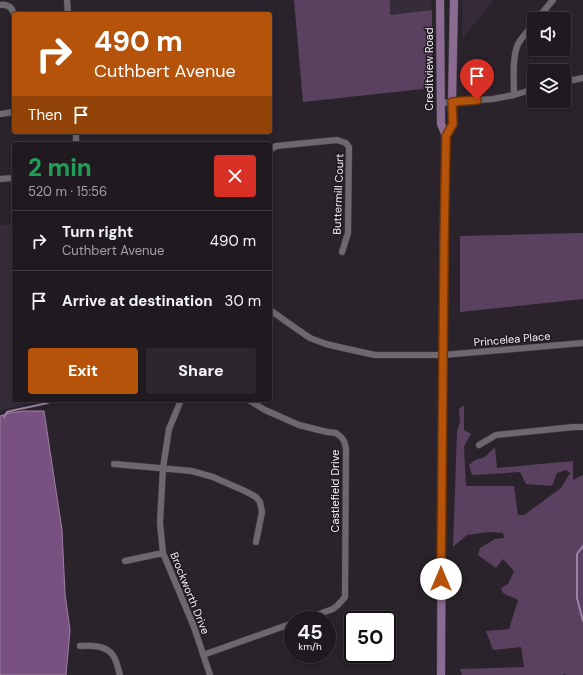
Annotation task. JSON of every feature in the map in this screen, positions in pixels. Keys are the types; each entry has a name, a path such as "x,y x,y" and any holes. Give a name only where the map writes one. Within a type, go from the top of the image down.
{"main road":[{"name":"Creditview Road","path":"440,0 441,124 446,136 441,675"},
{"name":"Creditview Road","path":"446,136 453,124 454,0"}],"street":[{"path":"67,0 68,12"},
{"path":"543,12 553,0"},
{"path":"0,5 10,6 14,12"},
{"path":"514,95 516,49 519,42 527,32"},
{"path":"571,81 583,78"},
{"path":"441,102 492,100 527,91"},
{"path":"0,114 12,112"},
{"name":"Buttermill Court","path":"272,149 276,146 338,140 346,143 349,147 348,234 342,252"},
{"path":"0,179 12,178"},
{"name":"Princelea Place","path":"272,312 310,338 326,344 375,355 443,355 583,343"},
{"name":"Brockworth Drive","path":"180,402 169,429 163,468 160,523 163,553 192,622 210,675"},
{"name":"Castlefield Drive","path":"252,402 265,410 299,425 336,433 344,441 346,448 345,597 333,609 327,611"},
{"path":"479,445 496,435 574,426 583,427"},
{"path":"114,464 192,471 213,477 245,491 260,502 262,512 256,542"},
{"path":"125,561 163,553"},
{"path":"203,655 284,626"},
{"path":"80,646 91,645 109,651 114,657 120,675"}],"shaded area":[{"path":"294,0 390,0 390,15 432,10 432,88 303,102"},
{"path":"390,0 431,0 432,10 389,15"},
{"path":"463,0 494,0 462,39"},
{"path":"12,224 12,402 38,402 0,410 0,225"},
{"path":"583,233 583,299 460,312 460,236"},
{"path":"464,405 464,430 471,434 464,446 466,486 514,486 518,515 524,515 561,488 570,473 566,470 557,473 552,486 526,484 520,472 472,475 469,465 475,460 485,457 495,447 497,468 573,461 573,480 583,475 583,675 462,675 460,669 524,667 521,647 493,650 486,631 509,629 518,600 503,593 501,588 508,584 514,571 503,559 496,568 478,555 480,548 495,539 504,538 503,533 489,532 467,535 453,547 457,432 460,422 459,409"},
{"path":"23,411 44,411 62,530 65,594 70,630 66,675 0,675 0,416"}],"waterway":[{"path":"4,417 7,412 48,403"},
{"path":"583,546 577,554 577,598 583,621"}],"route":[{"path":"441,579 446,136 453,124 452,102 477,100"}]}
